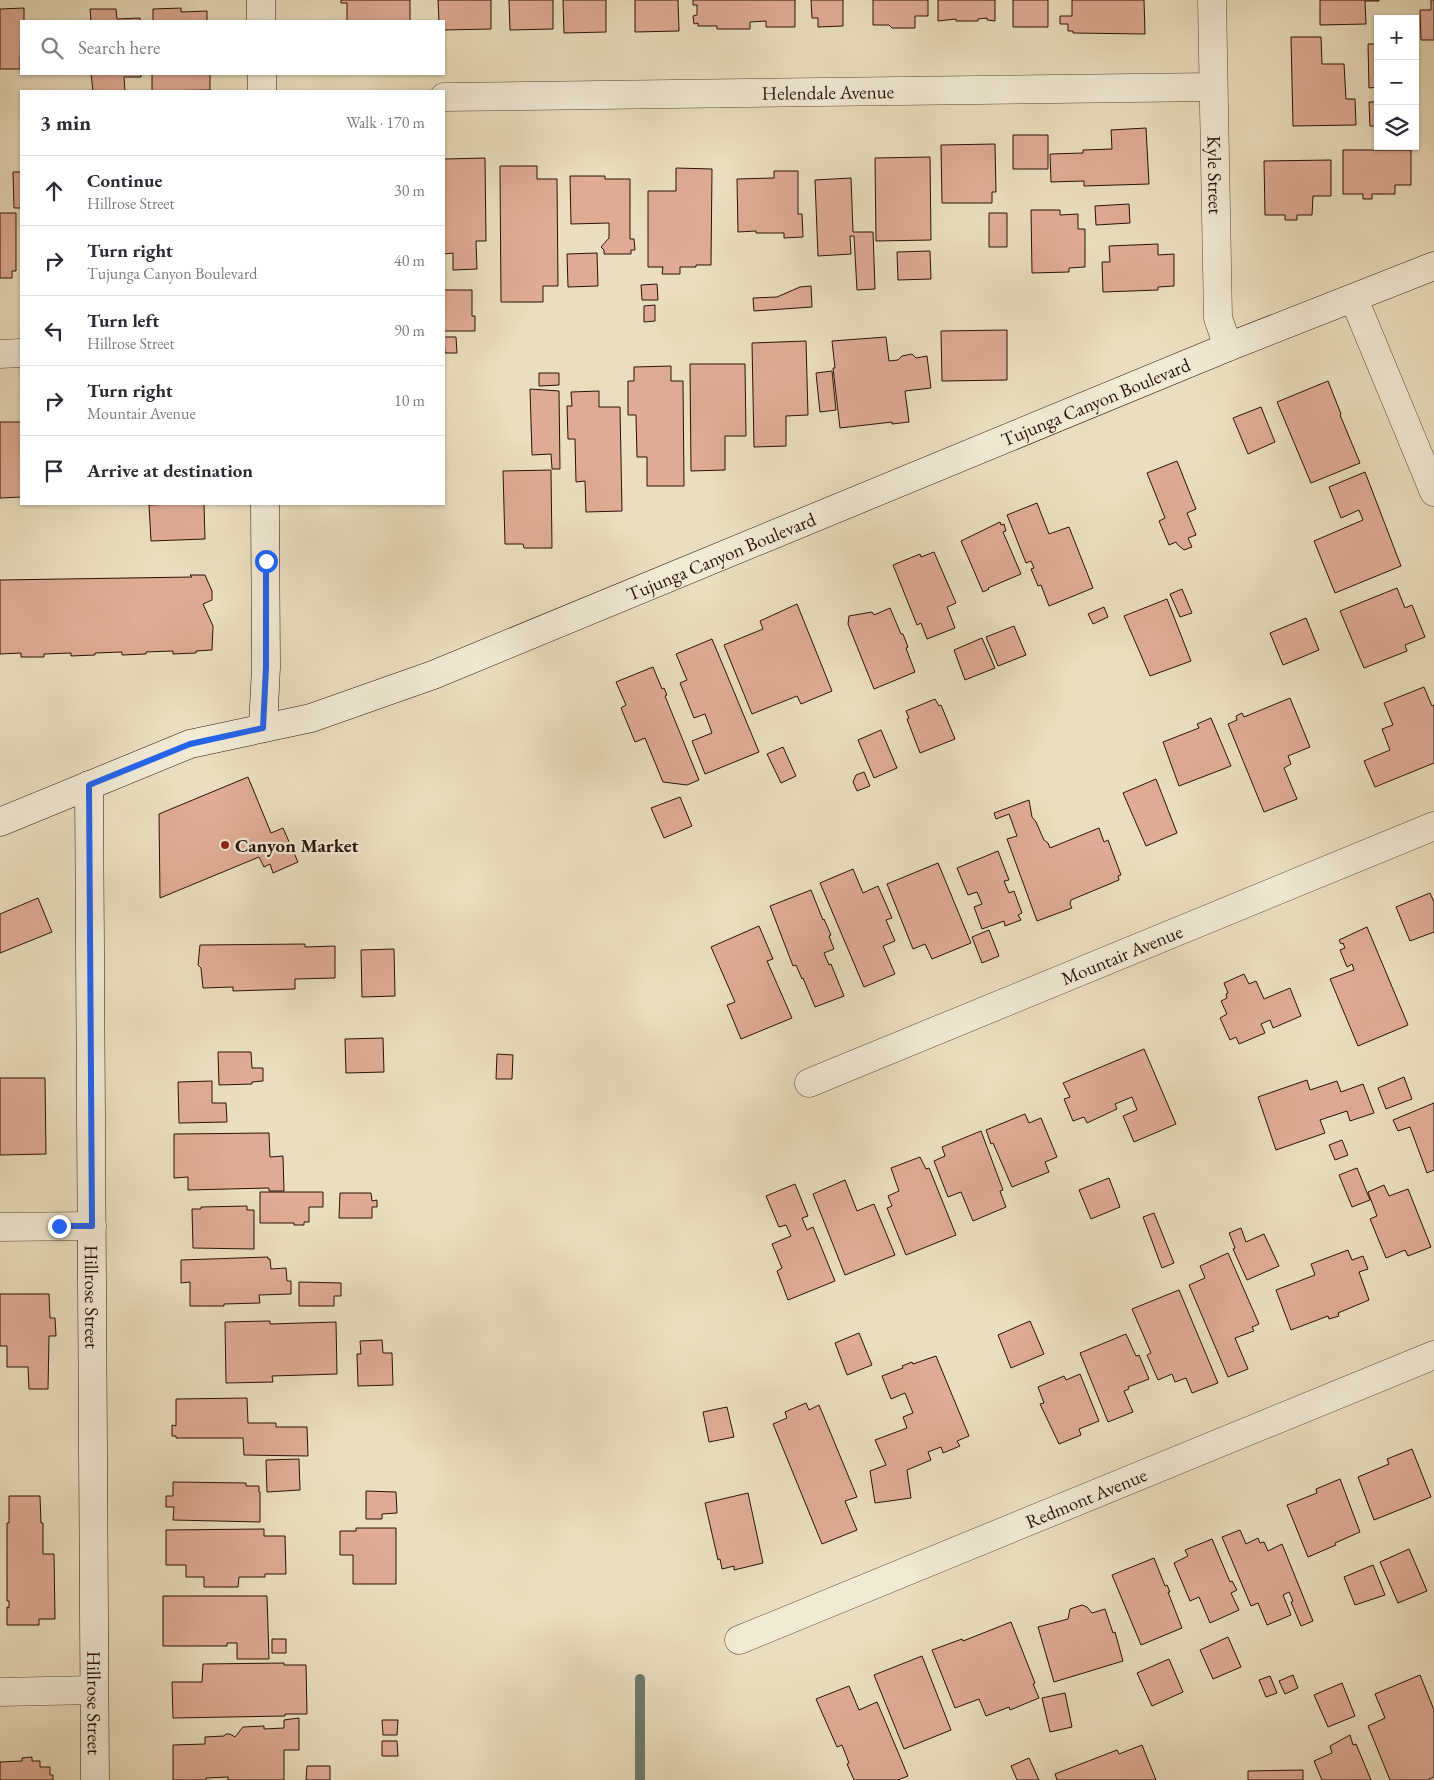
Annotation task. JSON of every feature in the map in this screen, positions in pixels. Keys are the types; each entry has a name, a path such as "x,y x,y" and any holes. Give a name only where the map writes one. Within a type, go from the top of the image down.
{"street":[{"path":"261,0 261,20"},
{"name":"Kyle Street","path":"1212,0 1212,87 1218,318 1228,347"},
{"path":"262,75 262,90"},
{"name":"Helendale Avenue","path":"445,97 1212,87"},
{"name":"Tujunga Canyon Boulevard","path":"0,822 190,744 312,718 433,675 1228,347 1434,266"},
{"path":"1354,299 1434,492"},
{"path":"0,354 20,354"},
{"path":"263,728 266,667 265,505"},
{"name":"Hillrose Street","path":"89,785 95,1780"},
{"name":"Mountair Avenue","path":"808,1083 1434,826"},
{"path":"0,1227 92,1226"},
{"name":"Redmont Avenue","path":"739,1640 1434,1355"},
{"path":"0,1692 94,1690"}],"building":[{"path":"341,0 410,0 410,20 347,20 347,3 341,3"},
{"path":"438,0 491,0 491,29 445,30 445,20 439,20"},
{"path":"509,0 553,0 553,29 510,30"},
{"path":"563,0 606,0 606,32 564,33"},
{"path":"635,0 678,0 679,31 635,32"},
{"path":"693,0 795,0 795,27 766,27 766,21 750,22 750,29 717,29 717,26 698,26 698,23 694,24 693,16 697,15 697,5 693,5"},
{"path":"811,0 843,0 843,26 818,27 818,18 812,18"},
{"path":"873,0 928,0 928,16 915,16 915,28 892,28 889,25 873,25"},
{"path":"938,0 995,0 995,21 987,20 987,18 978,19 978,21 956,21 956,19 938,21"},
{"path":"1013,0 1048,0 1048,27 1013,27"},
{"path":"1072,0 1144,0 1145,34 1073,33 1073,31 1068,31 1068,24 1060,24 1060,16 1072,16"},
{"path":"1320,0 1379,1 1365,1 1366,24 1320,25"},
{"path":"1431,0 1434,0 1434,40 1421,40 1420,10 1431,10"},
{"path":"24,8 24,20 20,20 20,69 0,69 0,9"},
{"path":"181,8 181,12 207,11 207,20 153,20 153,9"},
{"path":"90,9 116,9 117,19 140,18 140,20 91,20"},
{"path":"1291,37 1321,37 1322,64 1344,64 1346,99 1355,99 1356,125 1293,126"},
{"path":"1368,44 1374,44 1374,87 1369,88"},
{"path":"91,75 141,75 141,77 124,77 125,90 93,90"},
{"path":"152,75 210,75 210,90 152,90"},
{"path":"1369,102 1374,102 1374,126 1370,126"},
{"path":"1146,128 1149,184 1084,186 1084,181 1051,182 1050,154 1083,153 1083,150 1112,149 1111,130"},
{"path":"1013,135 1048,135 1048,169 1013,169"},
{"path":"995,144 996,192 992,192 992,203 942,203 941,145"},
{"path":"1343,150 1411,150 1411,185 1395,185 1395,194 1372,194 1372,199 1363,199 1363,194 1343,194"},
{"path":"930,157 931,240 876,241 875,158"},
{"path":"485,158 486,241 476,241 477,269 453,270 453,253 445,254 445,159"},
{"path":"1331,160 1331,196 1313,196 1312,215 1297,215 1297,220 1285,220 1285,215 1265,215 1264,161"},
{"path":"500,166 537,166 537,179 557,179 558,286 543,286 543,302 501,302"},
{"path":"676,168 712,169 711,265 680,267 680,274 662,274 663,267 648,267 648,191 676,191"},
{"path":"774,171 798,171 798,214 802,214 803,237 784,238 784,233 738,232 737,179 774,178"},
{"path":"13,172 20,172 20,208 14,208"},
{"path":"570,176 605,176 605,179 630,179 630,239 634,239 635,250 631,250 631,254 604,254 604,250 601,247 609,238 609,223 571,224"},
{"path":"851,178 853,232 873,232 875,289 857,290 854,236 850,236 851,254 818,256 815,180"},
{"path":"1129,204 1130,223 1096,225 1095,206"},
{"path":"1031,210 1060,210 1060,215 1078,214 1078,229 1085,229 1085,267 1069,268 1069,272 1032,273"},
{"path":"0,213 16,213 16,271 12,271 12,278 0,278"},
{"path":"989,213 1007,213 1007,247 989,247"},
{"path":"1158,244 1158,255 1174,254 1174,286 1158,287 1158,290 1103,292 1102,262 1110,262 1109,246"},
{"path":"930,251 931,279 898,280 897,252"},
{"path":"597,253 598,286 568,287 567,254"},
{"path":"657,284 658,300 642,300 641,285"},
{"path":"811,286 812,307 754,311 753,298 777,297 800,287"},
{"path":"445,290 472,290 472,316 475,316 475,331 445,331"},
{"path":"655,305 655,321 644,322 644,306"},
{"path":"1007,330 1007,380 942,381 941,331"},
{"path":"445,337 456,337 457,353 445,353"},
{"path":"886,337 889,361 898,360 902,356 912,354 916,358 927,356 931,388 905,391 909,422 840,428 832,341"},
{"path":"806,341 808,415 786,416 786,446 754,447 752,343"},
{"path":"690,364 745,364 746,436 725,436 725,470 691,471"},
{"path":"671,366 671,381 683,381 684,486 647,486 647,457 637,457 636,415 628,415 628,381 634,381 634,367"},
{"path":"832,371 836,410 820,412 816,373"},
{"path":"539,373 559,373 559,385 539,386"},
{"path":"1328,381 1360,463 1311,483 1277,402"},
{"path":"530,389 559,391 560,469 552,469 551,454 532,455"},
{"path":"599,391 599,407 620,407 622,511 586,512 585,481 576,482 575,439 568,439 567,406 572,406 571,392"},
{"path":"1261,407 1275,442 1248,454 1233,418"},
{"path":"0,422 20,422 20,497 0,498"},
{"path":"1177,461 1196,509 1187,513 1196,535 1188,538 1192,547 1184,550 1176,542 1169,545 1159,521 1165,518 1147,473"},
{"path":"551,470 552,548 524,548 523,544 505,544 503,471"},
{"path":"1365,472 1401,566 1335,593 1314,541 1363,520 1359,510 1341,518 1329,487"},
{"path":"1037,503 1049,534 1069,527 1093,588 1049,606 1041,585 1038,586 1031,569 1034,568 1031,561 1026,563 1007,515"},
{"path":"149,505 204,505 205,539 151,541"},
{"path":"1000,522 1001,525 1004,524 1006,531 1003,532 1021,574 983,592 961,541"},
{"path":"934,552 956,603 947,607 955,628 927,639 921,623 917,625 893,565 920,554 921,557"},
{"path":"190,575 205,575 212,591 212,600 203,604 213,626 212,650 173,654 173,651 122,655 122,652 71,656 71,653 44,654 44,657 21,657 21,653 0,654 0,580 192,577"},
{"path":"1397,588 1405,608 1412,605 1425,637 1405,645 1407,651 1364,668 1340,611"},
{"path":"1182,589 1192,613 1180,617 1170,594"},
{"path":"1167,599 1191,661 1150,676 1124,616"},
{"path":"797,604 832,691 801,704 797,696 752,714 724,645 763,629 760,621"},
{"path":"1104,607 1108,617 1093,624 1088,614"},
{"path":"890,608 901,634 903,634 915,672 874,689 848,624 849,616 872,612 874,615"},
{"path":"1306,618 1319,650 1283,665 1270,633"},
{"path":"1014,626 1026,655 998,666 986,637"},
{"path":"982,638 995,668 965,680 954,650"},
{"path":"712,639 759,752 705,774 692,741 712,733 705,714 694,718 680,683 687,680 676,654"},
{"path":"653,667 662,689 664,688 667,695 665,696 699,780 687,785 663,782 645,738 635,742 621,708 626,705 616,682"},
{"path":"1424,687 1432,706 1434,705 1434,763 1375,787 1364,761 1390,750 1382,729 1393,725 1384,703"},
{"path":"1290,698 1310,747 1288,756 1291,764 1284,768 1297,799 1264,812 1228,724 1237,720 1236,716 1242,713 1244,717"},
{"path":"935,699 939,706 941,705 955,739 920,753 907,719 909,718 906,711"},
{"path":"1211,718 1231,766 1179,786 1163,742 1199,728 1197,724"},
{"path":"881,730 897,768 874,778 858,740"},
{"path":"783,747 796,776 781,783 767,754"},
{"path":"864,772 870,786 857,791 853,782 856,775"},
{"name":"Canyon Market","path":"248,777 271,833 283,828 298,862 273,873 270,864 264,867 259,857 160,898 159,814"},
{"path":"1156,779 1177,833 1146,846 1123,793"},
{"path":"680,797 692,826 664,838 651,808"},
{"path":"1029,800 1032,817 1050,848 1099,828 1104,842 1108,840 1121,875 1118,876 1119,880 1071,900 1072,908 1037,921 1007,839 1017,836 1009,814 996,819 994,813"},
{"path":"998,851 1009,880 1004,881 1009,893 1014,891 1022,913 1018,915 1021,920 1005,926 1004,921 982,929 974,907 982,904 977,892 968,895 957,868"},
{"path":"938,863 971,943 932,959 925,944 913,949 887,884"},
{"path":"853,869 863,893 878,886 892,918 886,920 895,941 883,946 895,974 864,987 820,883"},
{"path":"811,890 831,935 829,936 834,949 824,953 829,965 831,964 844,996 815,1007 803,978 796,965 793,966 770,906"},
{"path":"1430,893 1434,902 1434,932 1410,941 1396,907"},
{"path":"38,898 52,932 0,953 0,914"},
{"path":"759,926 773,959 767,961 792,1018 741,1039 727,1005 735,1002 711,947"},
{"path":"1367,927 1408,1025 1358,1046 1330,979 1354,970 1352,964 1347,967 1340,950 1345,948 1339,940"},
{"path":"989,930 999,956 982,963 972,937"},
{"path":"305,944 305,947 335,946 335,978 295,979 295,989 233,991 233,987 203,988 201,968 198,965 200,945"},
{"path":"394,949 395,996 362,997 361,950"},
{"path":"1244,974 1249,984 1256,981 1264,999 1290,988 1301,1016 1273,1028 1270,1020 1261,1024 1265,1033 1239,1044 1236,1037 1230,1040 1220,1018 1227,1014 1221,1001 1227,998 1226,994 1228,993 1224,983"},
{"path":"383,1038 384,1072 346,1073 345,1039"},
{"path":"1144,1049 1176,1124 1134,1142 1123,1116 1137,1110 1132,1097 1115,1104 1117,1109 1087,1123 1084,1117 1073,1121 1064,1099 1070,1097 1063,1083"},
{"path":"218,1052 251,1052 252,1068 263,1068 263,1081 252,1082 252,1084 219,1085"},
{"path":"497,1054 513,1055 512,1079 496,1079"},
{"path":"1404,1077 1412,1099 1386,1109 1378,1088"},
{"path":"0,1078 45,1078 46,1154 0,1155"},
{"path":"1307,1080 1310,1090 1337,1081 1341,1092 1363,1084 1374,1113 1350,1121 1347,1111 1320,1120 1325,1133 1276,1150 1258,1097"},
{"path":"212,1081 212,1103 226,1103 227,1122 179,1123 178,1082"},
{"path":"1434,1103 1434,1170 1427,1173 1410,1127 1398,1131 1393,1120"},
{"path":"1025,1114 1029,1123 1041,1118 1057,1157 1045,1162 1049,1172 1012,1187 986,1130"},
{"path":"981,1131 1003,1190 1000,1191 1006,1207 973,1221 961,1192 948,1197 934,1161 945,1156 942,1147"},
{"path":"269,1133 270,1157 283,1156 284,1191 269,1191 269,1188 188,1190 188,1177 174,1178 174,1134"},
{"path":"1342,1140 1348,1155 1335,1160 1329,1145"},
{"path":"920,1157 926,1169 929,1168 956,1235 906,1255 887,1208 892,1206 888,1196 899,1191 891,1168"},
{"path":"1357,1168 1370,1200 1352,1207 1339,1175"},
{"path":"1109,1178 1120,1207 1091,1219 1079,1190"},
{"path":"845,1180 857,1211 874,1204 895,1255 845,1275 813,1194"},
{"path":"795,1184 808,1216 802,1218 807,1230 813,1227 835,1281 788,1300 777,1271 782,1268 772,1244 791,1236 786,1225 779,1227 766,1196"},
{"path":"1384,1185 1389,1196 1408,1189 1431,1247 1408,1256 1405,1250 1386,1258 1370,1219 1377,1216 1368,1192"},
{"path":"260,1192 323,1192 323,1207 309,1207 309,1222 304,1222 304,1225 294,1225 294,1223 260,1223"},
{"path":"340,1193 371,1193 372,1201 377,1200 377,1207 372,1207 372,1218 339,1218"},
{"path":"247,1206 247,1210 254,1210 254,1249 193,1248 192,1209 201,1209 201,1207"},
{"path":"1154,1213 1174,1263 1162,1268 1143,1217"},
{"path":"1241,1228 1246,1242 1264,1234 1279,1266 1247,1280 1233,1249 1235,1248 1229,1233"},
{"path":"1348,1250 1352,1260 1363,1256 1368,1269 1359,1272 1369,1300 1338,1313 1339,1316 1329,1319 1328,1316 1291,1330 1276,1290 1315,1275 1311,1264"},
{"path":"1228,1253 1259,1324 1252,1327 1254,1331 1235,1338 1248,1369 1228,1377 1189,1285 1205,1278 1200,1266"},
{"path":"268,1257 271,1269 286,1268 287,1281 291,1281 291,1294 259,1295 260,1303 190,1306 190,1282 181,1283 181,1260"},
{"path":"299,1282 341,1283 341,1296 334,1296 334,1306 299,1306"},
{"path":"1179,1290 1218,1383 1192,1393 1186,1378 1175,1382 1172,1374 1158,1380 1147,1355 1151,1353 1132,1309"},
{"path":"0,1294 49,1294 50,1318 55,1318 56,1336 49,1336 48,1389 29,1389 28,1367 7,1367 7,1346 0,1346"},
{"path":"270,1321 270,1324 336,1322 337,1374 272,1376 273,1382 226,1383 225,1322"},
{"path":"1030,1321 1044,1354 1011,1368 998,1335"},
{"path":"859,1333 872,1365 847,1375 835,1343"},
{"path":"1126,1334 1136,1356 1139,1355 1149,1379 1128,1387 1129,1389 1124,1391 1133,1412 1108,1422 1080,1353"},
{"path":"382,1340 383,1353 392,1353 393,1385 358,1386 357,1354 361,1354 360,1341"},
{"path":"936,1356 969,1436 957,1441 960,1446 943,1453 941,1447 928,1452 931,1460 907,1470 911,1498 875,1503 870,1471 886,1465 875,1440 907,1428 903,1417 913,1413 905,1393 891,1399 882,1376 903,1368 902,1366 912,1362 913,1364"},
{"path":"1080,1374 1099,1421 1079,1429 1081,1435 1059,1444 1040,1404 1044,1403 1038,1387 1064,1376 1066,1380"},
{"path":"247,1398 248,1423 276,1423 276,1427 307,1427 308,1456 244,1455 243,1438 176,1438 176,1436 172,1436 172,1425 176,1426 176,1399"},
{"path":"806,1403 809,1410 819,1405 857,1497 845,1501 857,1530 822,1544 773,1424 787,1418 785,1412"},
{"path":"727,1407 734,1437 709,1442 703,1412"},
{"path":"1412,1449 1431,1497 1374,1520 1358,1477 1389,1464 1387,1459"},
{"path":"299,1459 300,1490 267,1492 266,1460"},
{"path":"1340,1479 1360,1532 1308,1557 1287,1505 1317,1493 1316,1489"},
{"path":"173,1482 246,1483 246,1486 259,1486 260,1522 173,1520 174,1507 166,1507 166,1496 173,1496"},
{"path":"366,1491 396,1492 397,1513 382,1514 382,1519 366,1519"},
{"path":"748,1493 763,1563 734,1570 734,1566 722,1569 720,1559 718,1560 705,1503"},
{"path":"9,1496 40,1496 41,1523 43,1523 43,1554 54,1554 55,1619 39,1619 39,1625 7,1625 7,1607 9,1608 9,1601 7,1601 7,1523 9,1523"},
{"path":"356,1528 396,1528 396,1584 353,1584 353,1555 340,1555 340,1531 356,1531"},
{"path":"264,1529 264,1536 285,1536 286,1574 265,1574 265,1577 239,1577 238,1587 204,1587 204,1577 186,1577 186,1565 166,1565 166,1530"},
{"path":"1240,1530 1246,1544 1258,1538 1260,1543 1264,1542 1268,1551 1282,1544 1313,1621 1301,1626 1289,1592 1283,1595 1291,1615 1267,1625 1258,1603 1251,1606 1222,1537"},
{"path":"1212,1539 1230,1582 1232,1581 1237,1590 1231,1593 1239,1610 1210,1623 1199,1597 1190,1601 1174,1563 1188,1556 1185,1550"},
{"path":"1409,1549 1427,1591 1398,1603 1380,1562"},
{"path":"1154,1558 1165,1586 1167,1585 1170,1592 1168,1592 1182,1628 1141,1645 1112,1575"},
{"path":"1373,1565 1385,1595 1355,1605 1344,1577"},
{"path":"163,1596 267,1596 269,1659 237,1659 237,1643 227,1643 227,1646 163,1646"},
{"path":"1082,1605 1087,1607 1092,1613 1105,1609 1113,1633 1115,1632 1123,1661 1054,1682 1038,1627 1068,1619 1070,1609"},
{"path":"1011,1622 1039,1698 1010,1710 1009,1707 986,1716 979,1699 955,1708 932,1650 962,1639 963,1641"},
{"path":"1228,1637 1241,1667 1213,1679 1200,1650"},
{"path":"272,1639 286,1639 286,1653 272,1653"},
{"path":"922,1656 951,1730 904,1749 874,1675"},
{"path":"1169,1659 1183,1692 1152,1706 1137,1673"},
{"path":"284,1663 284,1665 306,1665 307,1714 173,1718 172,1682 202,1682 203,1664"},
{"path":"1293,1675 1298,1688 1285,1694 1279,1681"},
{"path":"1420,1675 1434,1710 1434,1777 1429,1780 1390,1780 1368,1726 1385,1718 1375,1694"},
{"path":"1270,1676 1277,1693 1266,1697 1259,1680"},
{"path":"1342,1683 1355,1716 1328,1727 1314,1695"},
{"path":"849,1686 859,1710 877,1702 908,1776 898,1780 854,1780 842,1745 837,1747 816,1699"},
{"path":"1065,1693 1072,1727 1050,1732 1042,1698"},
{"path":"299,1718 299,1750 284,1750 284,1780 228,1780 228,1777 206,1778 206,1780 173,1780 173,1745 205,1744 205,1737 224,1736 226,1734 235,1737 243,1727 264,1726 264,1729 284,1728 284,1720"},
{"path":"382,1720 398,1720 397,1735 383,1735"},
{"path":"1350,1735 1353,1745 1356,1744 1371,1780 1322,1780 1314,1761 1332,1753 1330,1746"},
{"path":"382,1741 397,1741 398,1756 382,1756"},
{"path":"1142,1745 1156,1780 1057,1780 1055,1774 1117,1750 1119,1754"},
{"path":"32,1757 32,1761 40,1761 40,1767 50,1767 50,1775 53,1775 53,1780 0,1780 0,1762 22,1761 22,1758"},
{"path":"1029,1758 1039,1780 1017,1780 1011,1766"},
{"path":"307,1766 330,1766 330,1780 306,1780"},
{"path":"1303,1770 1303,1780 1248,1780 1248,1771"}],"waterway":[{"path":"640,1679 640,1780"}],"place":[{"name":"Canyon Market","path":"225,845"}],"route":[{"path":"59,1226 92,1226 89,785 190,744 263,728 266,667 266,561"}]}
